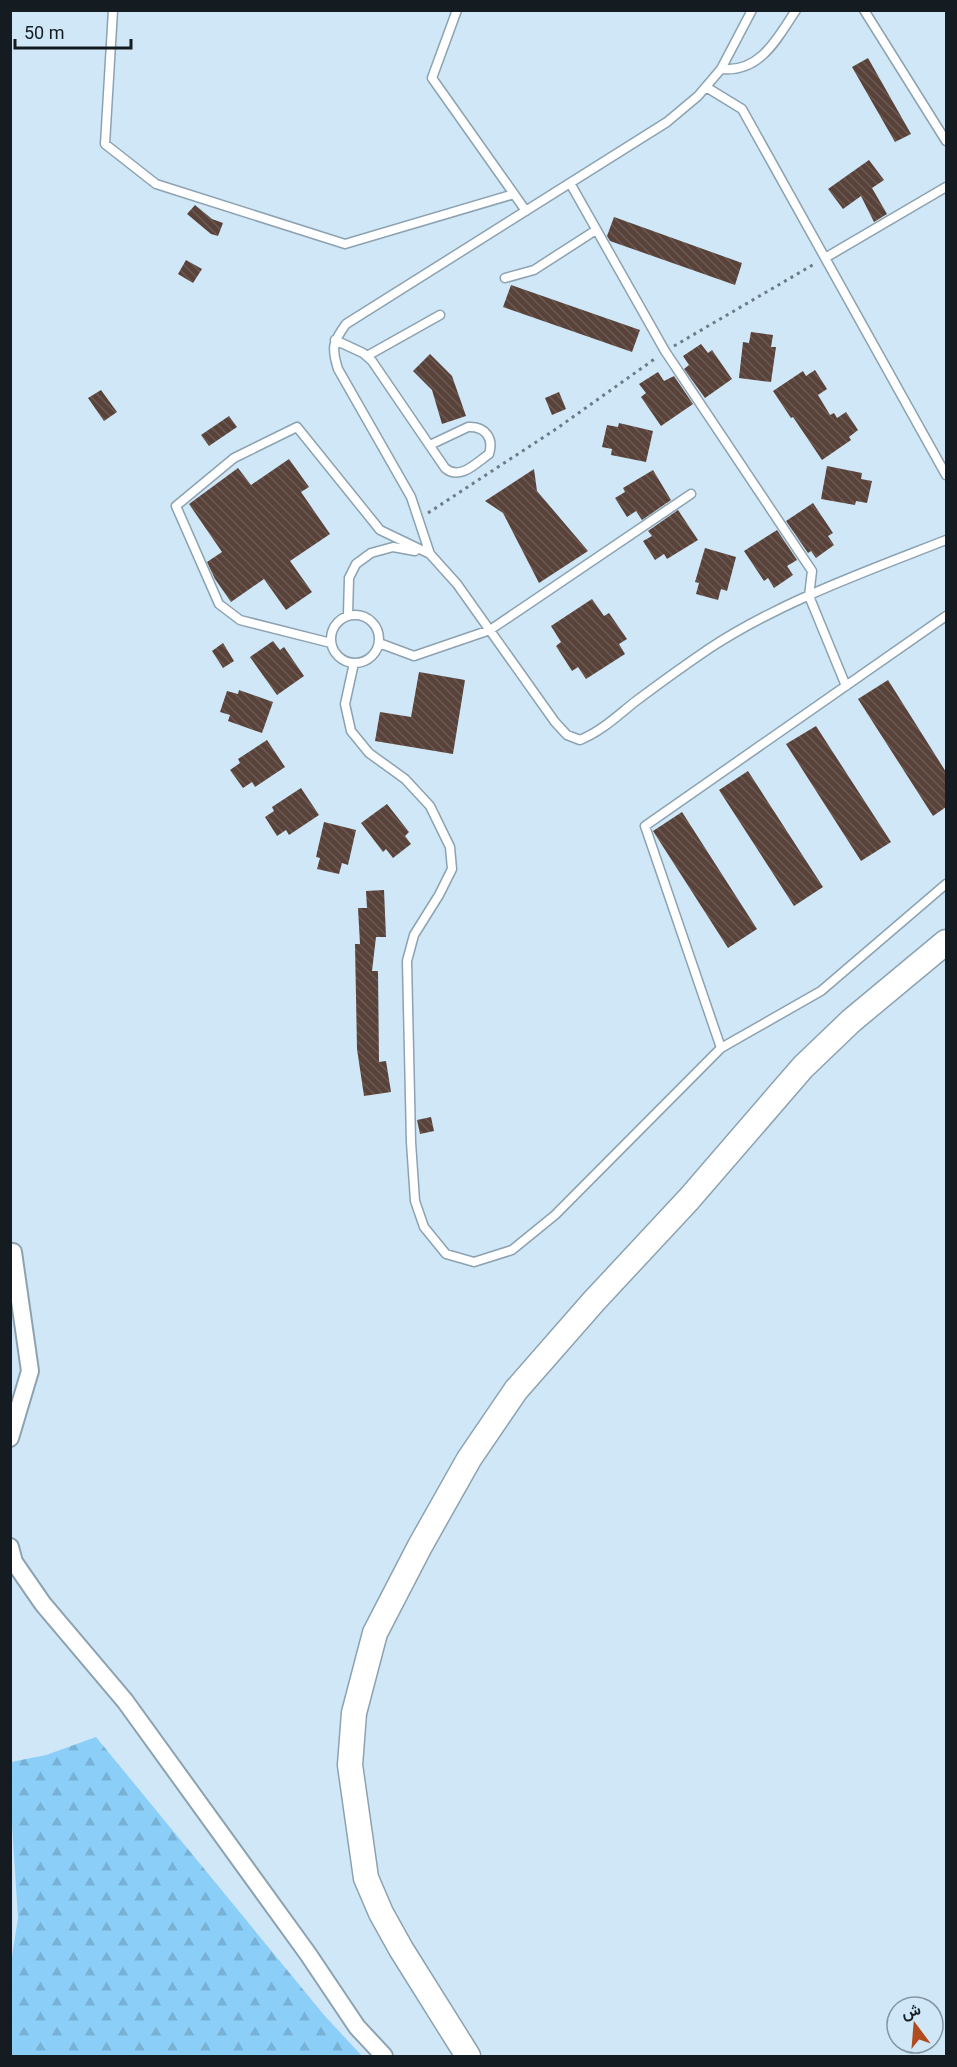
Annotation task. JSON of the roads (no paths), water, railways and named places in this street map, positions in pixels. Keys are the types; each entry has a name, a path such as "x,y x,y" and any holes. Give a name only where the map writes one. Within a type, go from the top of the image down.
{"main road":[{"path":"468,2056 401,1949 381,1913 366,1878 350,1765 354,1713 375,1633 469,1459 516,1390 594,1300 689,1199 803,1067 851,1021 946,942"}],"street":[{"path":"10,1438 30,1371 13,1252"},
{"path":"10,1547 14,1562 43,1604 125,1701 308,1954 357,2027 384,2056"}],"lane":[{"path":"113,10 105,144 156,184 345,244 514,194"},
{"path":"457,10 432,78 526,211"},
{"path":"430,554 411,497 338,369 333,354 335,340 346,324 666,122 698,96 721,69 752,10"},
{"path":"721,69 737,69 757,61 780,34 796,10"},
{"path":"864,10 946,141"},
{"path":"706,87 742,109 946,475"},
{"path":"570,183 665,351 812,571 809,596 846,686"},
{"path":"825,258 946,187"},
{"path":"506,278 534,270 596,230"},
{"path":"367,356 440,315"},
{"path":"335,340 367,356 445,468 458,474 489,454 491,442 485,431 475,426 468,427 430,445"},
{"path":"331,643 240,620 219,604 176,506 234,458 297,427 380,530 430,554 457,584 555,722 567,735 580,740 596,733 712,647 830,586 946,540"},
{"path":"379,643 414,656 489,630 691,494"},
{"path":"348,615 349,578 356,564 370,553 393,547 430,554"},
{"path":"356,614 372,621 377,627 379,643 370,658 354,663 339,657 331,643 333,627 348,615 356,614"},
{"path":"721,1048 645,826 946,616"},
{"path":"354,663 345,704 351,731 369,753 405,779 430,806 450,847 452,869 440,895 414,934 407,961 411,1142 415,1201 423,1227 446,1254 474,1262 512,1250 555,1215 721,1048 820,991 946,884"}]}
